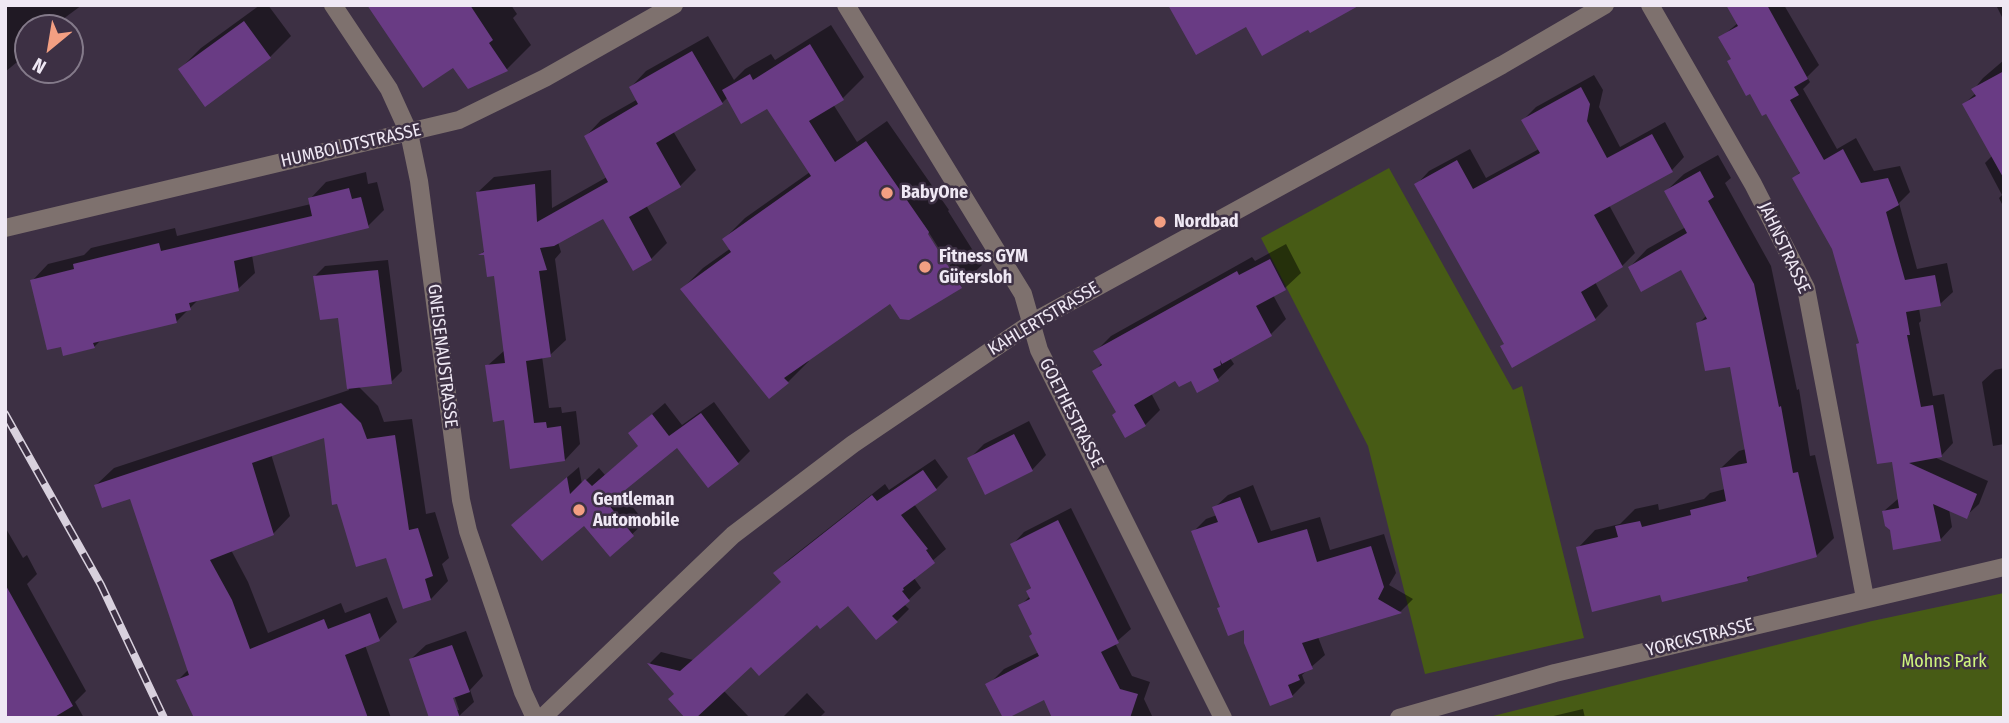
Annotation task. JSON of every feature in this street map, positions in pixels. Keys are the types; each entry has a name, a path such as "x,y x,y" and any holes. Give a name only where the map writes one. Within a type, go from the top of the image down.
{"street":[{"name":"GNEISENAUSTRASSE","path":"333,5 389,89 409,133 419,181 461,500 468,531 523,692 535,718"},
{"name":"HUMBOLDTSTRASSE","path":"5,228 459,120 545,78 674,5"},
{"name":"GOETHESTRASSE","path":"846,5 1023,293 1040,349 1223,718"},
{"name":"KAHLERTSTRASSE","path":"542,718 733,535 853,444 1033,322 1502,65 1605,5"},
{"name":"JAHNSTRASSE","path":"1650,5 1753,184 1806,288 1865,598"},
{"name":"YORCKSTRASSE","path":"1399,718 1555,673 2004,567"}],"green space":[{"path":"1389,168 1513,390 1522,386 1584,638 1425,674 1368,446 1261,238"},
{"name":"Mohns Park","path":"2004,593 2004,718 1485,718 1872,621"}],"building":[{"path":"367,5 470,5 493,40 489,43 508,71 468,89 453,68 423,88"},
{"path":"1168,5 1360,5 1262,56 1246,27 1196,55"},
{"path":"1726,5 1767,5 1808,79 1794,87 1799,95 1790,100 1824,160 1843,149 1861,183 1888,178 1899,205 1886,212 1905,280 1935,275 1941,306 1906,312 1910,335 1907,335 1921,407 1933,405 1942,457 1909,463 1977,494 1967,519 1933,504 1941,541 1893,550 1890,530 1885,526 1882,511 1899,508 1892,462 1877,464 1856,344 1859,343 1832,249 1792,178 1800,173 1766,114 1762,116 1750,94 1746,96 1727,61 1731,59 1718,37 1738,26"},
{"path":"244,21 271,58 205,107 178,69"},
{"path":"810,44 844,100 809,121 835,162 866,141 929,232 962,288 909,320 900,319 890,304 784,378 789,383 769,399 680,289 731,252 722,239 811,176 767,109 741,124 722,90 750,74 753,80"},
{"path":"692,51 723,104 656,143 681,187 629,217 652,260 633,271 603,219 554,246 540,248 547,270 539,271 551,357 526,361 534,423 546,422 547,428 561,426 565,461 510,469 504,420 493,422 485,365 505,363 494,276 487,277 484,255 478,255 484,252 476,192 535,184 537,222 608,182 584,136 638,104 629,87"},
{"path":"2004,71 2004,179 1962,104 1976,96 1971,89"},
{"path":"1581,87 1590,104 1587,121 1607,158 1652,134 1673,172 1594,215 1623,267 1581,292 1596,320 1512,368 1500,346 1504,344 1414,184 1457,160 1473,189 1540,153 1521,120"},
{"path":"1700,171 1714,197 1708,201 1754,284 1793,473 1798,472 1817,557 1747,577 1748,581 1662,602 1660,595 1592,612 1576,547 1618,537 1615,526 1640,521 1642,527 1691,515 1690,510 1726,501 1720,468 1747,463 1730,367 1705,371 1696,323 1707,319 1681,270 1641,292 1628,267 1687,233 1664,191"},
{"path":"349,188 352,199 361,197 369,228 234,261 239,291 189,303 191,310 175,314 177,323 93,343 95,348 63,356 61,347 47,350 30,280 74,269 73,264 159,243 161,251 312,216 308,198"},
{"path":"1270,259 1286,290 1256,306 1272,336 1222,364 1220,360 1221,365 1213,369 1219,381 1197,393 1191,381 1179,387 1175,381 1134,405 1146,426 1125,438 1112,415 1116,412 1092,371 1102,365 1093,351 1237,271 1239,275"},
{"path":"378,270 392,384 347,389 338,318 320,320 313,276"},
{"path":"341,403 361,423 367,439 395,435 409,530 418,528 433,576 425,579 431,600 403,609 386,558 356,567 337,504 332,505 324,438 252,463 274,535 210,560 232,600 250,649 324,619 328,629 370,613 380,641 345,655 368,718 194,718 176,680 189,675 130,499 102,508 94,485"},
{"path":"701,413 739,464 708,488 677,448 608,504 634,536 610,557 584,526 542,561 511,525 567,477 570,494 585,479 592,486 638,446 628,433 652,414 669,436"},
{"path":"1014,434 1033,471 985,495 967,458"},
{"path":"923,470 937,490 901,515 928,549 926,550 935,563 903,588 902,591 910,601 892,616 898,622 876,640 848,606 820,629 817,625 759,676 751,667 696,718 685,718 668,699 674,694 647,663 680,671 781,582 773,573 872,495 877,501"},
{"path":"1240,497 1258,543 1307,529 1317,562 1371,546 1384,587 1378,599 1402,613 1302,643 1313,669 1298,675 1300,680 1288,685 1293,697 1270,706 1244,643 1244,630 1228,636 1191,531 1218,522 1212,507"},
{"path":"1058,520 1119,643 1101,652 1120,689 1138,694 1130,718 1052,718 1044,700 1003,718 985,684 1039,656 1018,605 1030,599 1026,591 1031,588 1010,544"},
{"path":"5,584 73,706 53,718 5,718"},
{"path":"452,645 470,692 453,698 460,718 429,718 409,659"}],"railway":[{"path":"5,414 101,585 164,718"}],"place":[{"name":"BabyOne","path":"887,193"},
{"name":"Nordbad","path":"1160,222"},
{"name":"Fitness GYM Gütersloh","path":"925,267"},
{"name":"Gentleman Automobile","path":"579,510"}]}
